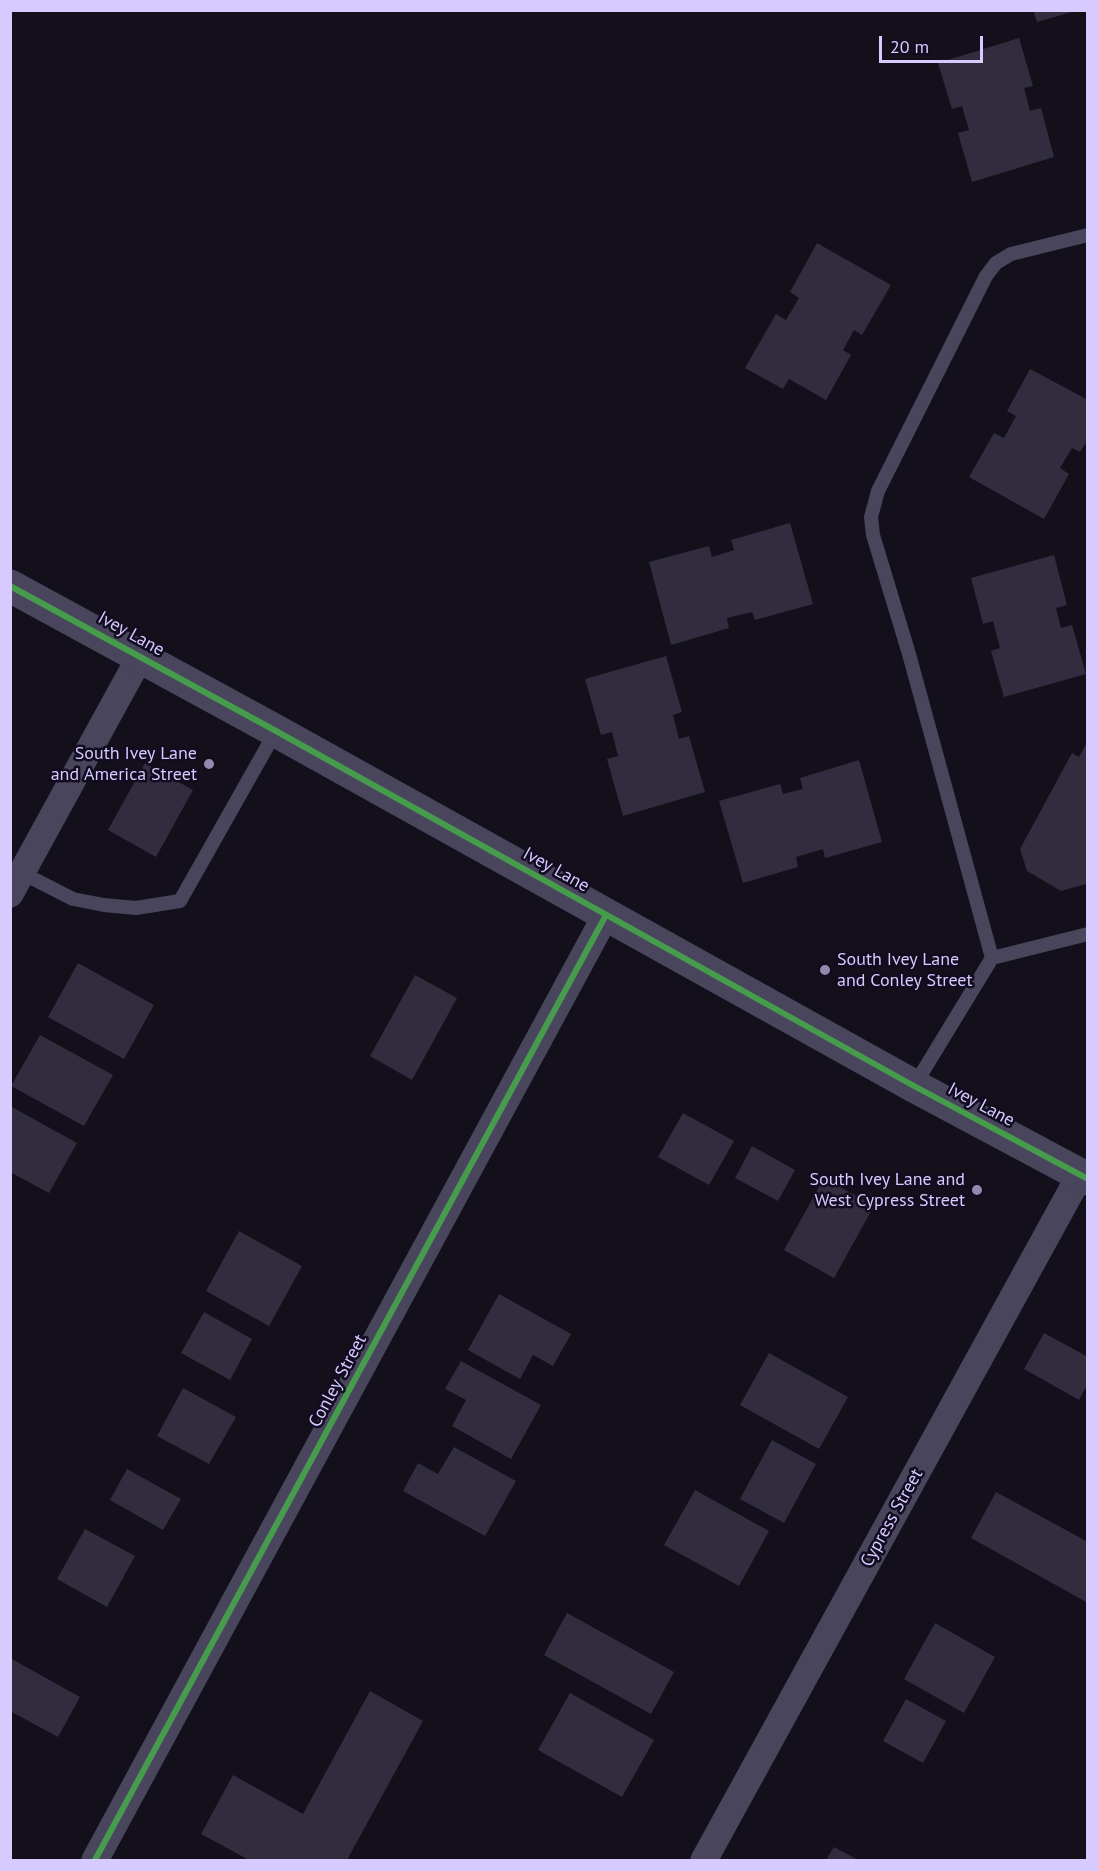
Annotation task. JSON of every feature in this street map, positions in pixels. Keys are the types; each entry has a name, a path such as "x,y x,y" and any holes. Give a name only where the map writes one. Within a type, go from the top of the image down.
{"street":[{"name":"Ivey Lane","path":"10,586 276,731 914,1086 1084,1177"},
{"path":"16,884 140,657"},
{"name":"Conley Street","path":"95,1860 606,915"},
{"name":"Cypress Street","path":"704,1860 1084,1177"}],"lane":[{"path":"992,958 909,654 873,535 871,517 878,491 986,276 996,263 1011,254 1088,235"},
{"path":"16,884 104,905 136,908 180,901 276,731"},
{"path":"914,1086 992,958 1088,934"}],"building":[{"path":"1033,10 1074,10 1075,11 1037,22"},
{"path":"1019,38 1033,86 1024,88 1030,111 1041,108 1054,157 972,182 958,133 969,130 962,106 952,109 938,63"},
{"path":"817,243 891,285 862,335 854,330 843,350 851,355 826,400 789,379 783,389 745,368 776,314 786,320 799,298 790,292"},
{"path":"1030,369 1088,400 1088,439 1080,452 1072,448 1060,468 1069,474 1044,519 969,477 994,433 1004,438 1016,416 1007,411"},
{"path":"790,523 813,604 755,620 752,612 727,618 729,628 671,645 649,562 709,546 712,557 734,550 731,540"},
{"path":"1054,555 1067,605 1056,608 1061,628 1072,625 1086,674 1004,697 991,651 1000,648 993,621 983,624 971,578"},
{"path":"666,656 682,712 673,715 679,739 689,736 705,792 623,816 607,759 618,756 612,732 601,735 585,679"},
{"path":"1088,740 1088,881 1086,884 1061,891 1027,871 1020,849 1072,753 1079,757"},
{"path":"859,760 882,842 825,858 823,849 796,857 798,867 743,883 719,801 780,784 783,794 803,789 800,778"},
{"path":"145,763 193,790 156,857 108,830"},
{"path":"78,963 154,1005 124,1059 48,1017"},
{"path":"415,975 457,998 412,1080 370,1056"},
{"path":"40,1035 113,1075 84,1126 11,1086"},
{"path":"10,1106 77,1143 49,1193 10,1172"},
{"path":"683,1113 734,1141 709,1185 658,1157"},
{"path":"752,1146 795,1170 778,1201 735,1178"},
{"path":"824,1178 874,1206 834,1278 784,1250"},
{"path":"239,1231 302,1266 269,1326 206,1291"},
{"path":"499,1294 571,1334 553,1366 533,1355 520,1379 468,1350"},
{"path":"204,1312 252,1339 230,1380 181,1353"},
{"path":"1044,1333 1088,1357 1088,1383 1079,1400 1024,1369"},
{"path":"769,1353 848,1397 819,1449 740,1405"},
{"path":"461,1361 541,1405 511,1459 452,1426 466,1400 445,1389"},
{"path":"183,1388 236,1417 209,1464 157,1436"},
{"path":"772,1440 816,1464 784,1523 740,1499"},
{"path":"454,1447 516,1481 485,1536 403,1491 418,1463 438,1474"},
{"path":"127,1469 181,1499 163,1530 110,1500"},
{"path":"695,1490 769,1531 739,1586 664,1545"},
{"path":"996,1492 1088,1542 1088,1603 971,1538"},
{"path":"85,1529 135,1556 107,1607 57,1579"},
{"path":"567,1613 674,1672 651,1714 544,1655"},
{"path":"935,1623 995,1657 964,1713 904,1679"},
{"path":"10,1658 80,1697 58,1737 10,1711"},
{"path":"370,1691 423,1721 347,1860 249,1860 201,1834 233,1775 303,1814"},
{"path":"570,1693 654,1740 622,1797 538,1750"},
{"path":"906,1699 946,1721 923,1763 883,1741"},
{"path":"834,1847 858,1860 826,1860"}],"cycle path":[{"path":"10,586 276,731 914,1086 1088,1179"},
{"path":"95,1860 606,915"}],"place":[{"name":"South Ivey Lane and America Street","path":"209,764"},
{"name":"South Ivey Lane and Conley Street","path":"825,970"},
{"name":"South Ivey Lane and West Cypress Street","path":"977,1190"}]}
